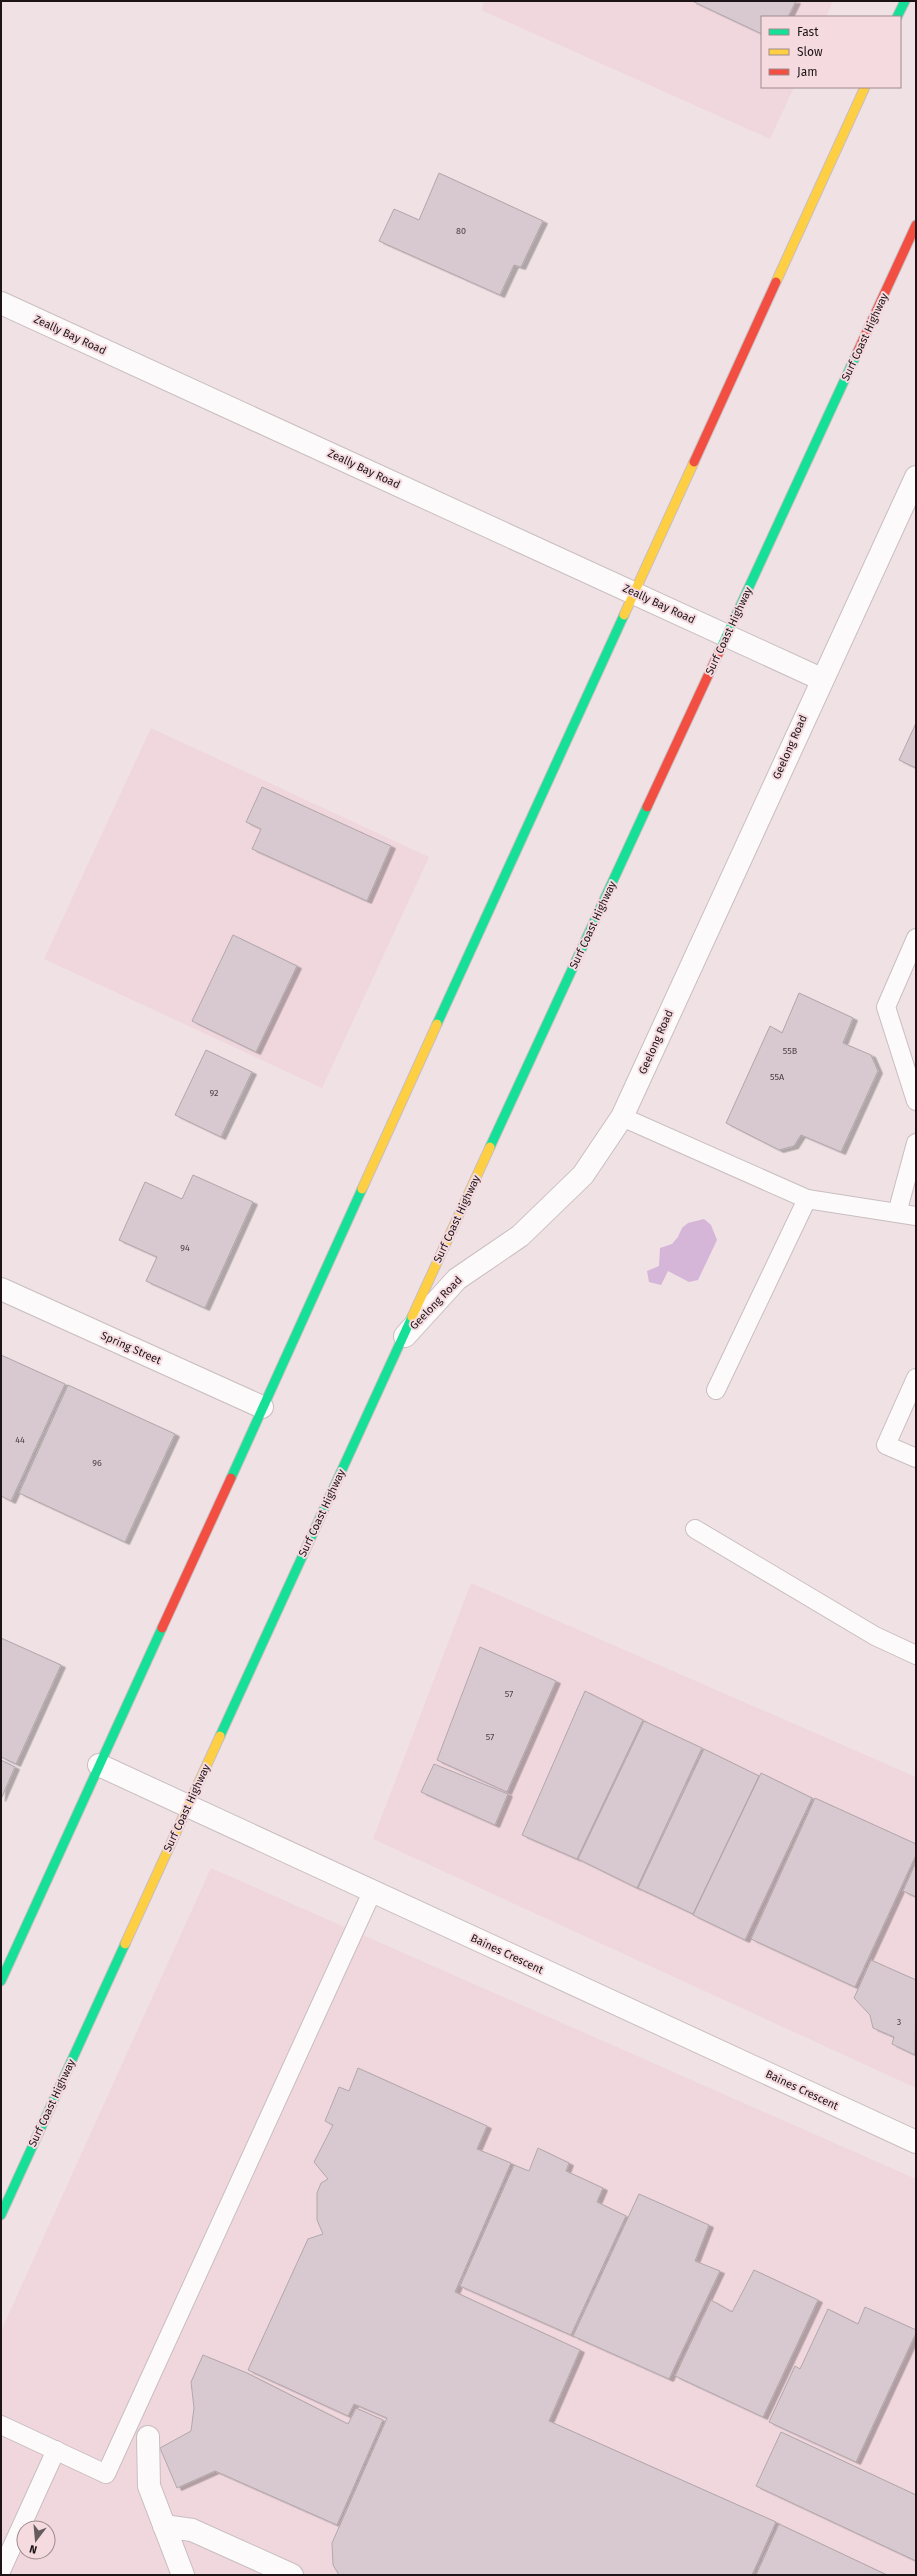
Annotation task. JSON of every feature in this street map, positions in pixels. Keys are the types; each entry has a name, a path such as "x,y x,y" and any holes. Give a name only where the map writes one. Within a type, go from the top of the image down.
{"main road":[{"path":"898,16 905,1"},
{"path":"1,1981 865,88"},
{"name":"Surf Coast Highway","path":"1,2214 401,1340 916,225"}],"street":[{"name":"Zeally Bay Road","path":"1,303 727,636"},
{"name":"Geelong Road","path":"401,1340 457,1279 520,1236 583,1175 622,1117 821,679 916,477"},
{"path":"727,636 821,679"},
{"name":"Spring Street","path":"1,1289 262,1407"},
{"name":"Baines Crescent","path":"99,1765 916,2142"},
{"path":"148,2437 149,2486 183,2575"},
{"path":"164,2526 192,2530 292,2575"}],"lane":[{"path":"916,938 886,1007 916,1101"},
{"path":"622,1117 807,1199 916,1216"},
{"path":"897,1213 916,1143"},
{"path":"716,1390 807,1199"},
{"path":"916,1378 886,1445 916,1458"},
{"path":"695,1529 875,1636 916,1654"},
{"path":"1,2425 106,2474 372,1892"},
{"path":"1,2571 56,2450"}],"shaded area":[{"path":"485,1 833,1 826,16 761,16 761,88 794,88 770,139 481,10"},
{"path":"151,728 429,857 322,1088 44,959"},
{"path":"704,1219 711,1225 717,1240 698,1280 689,1282 668,1271 661,1285 649,1282 647,1271 659,1266 660,1248 672,1244 678,1237 682,1228 688,1223"},
{"path":"471,1583 916,1777 916,2088 373,1839"},
{"path":"211,1868 916,2179 916,2575 1,2575 1,2331"}],"building":[{"path":"692,1 796,1 788,16 761,16 761,34"},
{"path":"439,173 543,221 521,267 514,265 500,295 379,241 394,209 419,220"},
{"path":"916,723 916,768 899,760"},
{"path":"262,787 391,846 367,901 252,849 261,829 246,822"},
{"path":"233,935 297,966 256,1052 192,1021"},
{"path":"799,993 853,1018 843,1043 871,1055 878,1071 841,1152 801,1135 794,1146 779,1150 726,1123 770,1026 782,1033"},
{"path":"206,1050 252,1072 221,1137 175,1115"},
{"path":"193,1175 253,1202 205,1308 146,1281 157,1257 119,1240 145,1182 182,1199"},
{"path":"1,1355 65,1384 11,1501 1,1496"},
{"path":"68,1385 175,1434 125,1542 19,1493"},
{"path":"1,1638 61,1665 16,1764 1,1757"},
{"path":"480,1647 556,1681 507,1792 437,1760"},
{"path":"585,1691 643,1720 577,1859 522,1835"},
{"path":"644,1721 702,1748 637,1888 578,1859"},
{"path":"704,1749 759,1776 693,1914 638,1888"},
{"path":"1,1760 15,1767 1,1799"},
{"path":"434,1764 508,1794 495,1825 421,1792"},
{"path":"761,1773 812,1798 745,1940 693,1915"},
{"path":"815,1798 916,1844 916,1855 855,1987 751,1939"},
{"path":"916,1862 916,1897 903,1891"},
{"path":"871,1960 916,1980 915,2055 892,2044 894,2037 873,2028 870,2015 854,1998"},
{"path":"358,2068 487,2126 477,2149 511,2163 455,2292 580,2350 549,2421 776,2522 752,2575 339,2575 333,2565 332,2543 387,2418 354,2404 348,2416 248,2370 308,2239 323,2234 317,2220 317,2193 321,2183 328,2179 314,2162 333,2125 325,2121 339,2087 349,2091"},
{"path":"538,2148 569,2163 566,2171 603,2188 597,2202 626,2216 571,2335 460,2286 514,2165 529,2171"},
{"path":"639,2194 709,2225 695,2261 720,2271 669,2379 573,2336"},
{"path":"754,2270 818,2300 763,2417 675,2376 711,2300 732,2312"},
{"path":"865,2307 916,2330 916,2333 856,2462 769,2422 795,2366 800,2369 828,2309 858,2324"},
{"path":"203,2355 247,2373 348,2424 356,2408 383,2420 337,2525 215,2471 177,2488 160,2448 191,2431 194,2408 191,2382"},
{"path":"781,2432 916,2495 916,2561 756,2486"},
{"path":"779,2524 887,2575 756,2575"}],"traffic: fast":[{"path":"898,16 905,1"},
{"path":"719,652 857,353"},
{"path":"437,1024 624,615"},
{"path":"490,1147 647,807"},
{"path":"231,1478 362,1189"},
{"path":"220,1736 412,1317"},
{"path":"1,1981 162,1628"},
{"path":"1,2215 125,1944"}],"traffic: slow":[{"path":"776,282 865,88"},
{"path":"624,615 694,462"},
{"path":"362,1189 437,1024"},
{"path":"412,1317 490,1147"},
{"path":"125,1944 220,1736"}],"traffic: jam":[{"path":"857,353 916,225"},
{"path":"694,462 776,282"},
{"path":"647,807 719,652"},
{"path":"162,1628 231,1478"}]}
